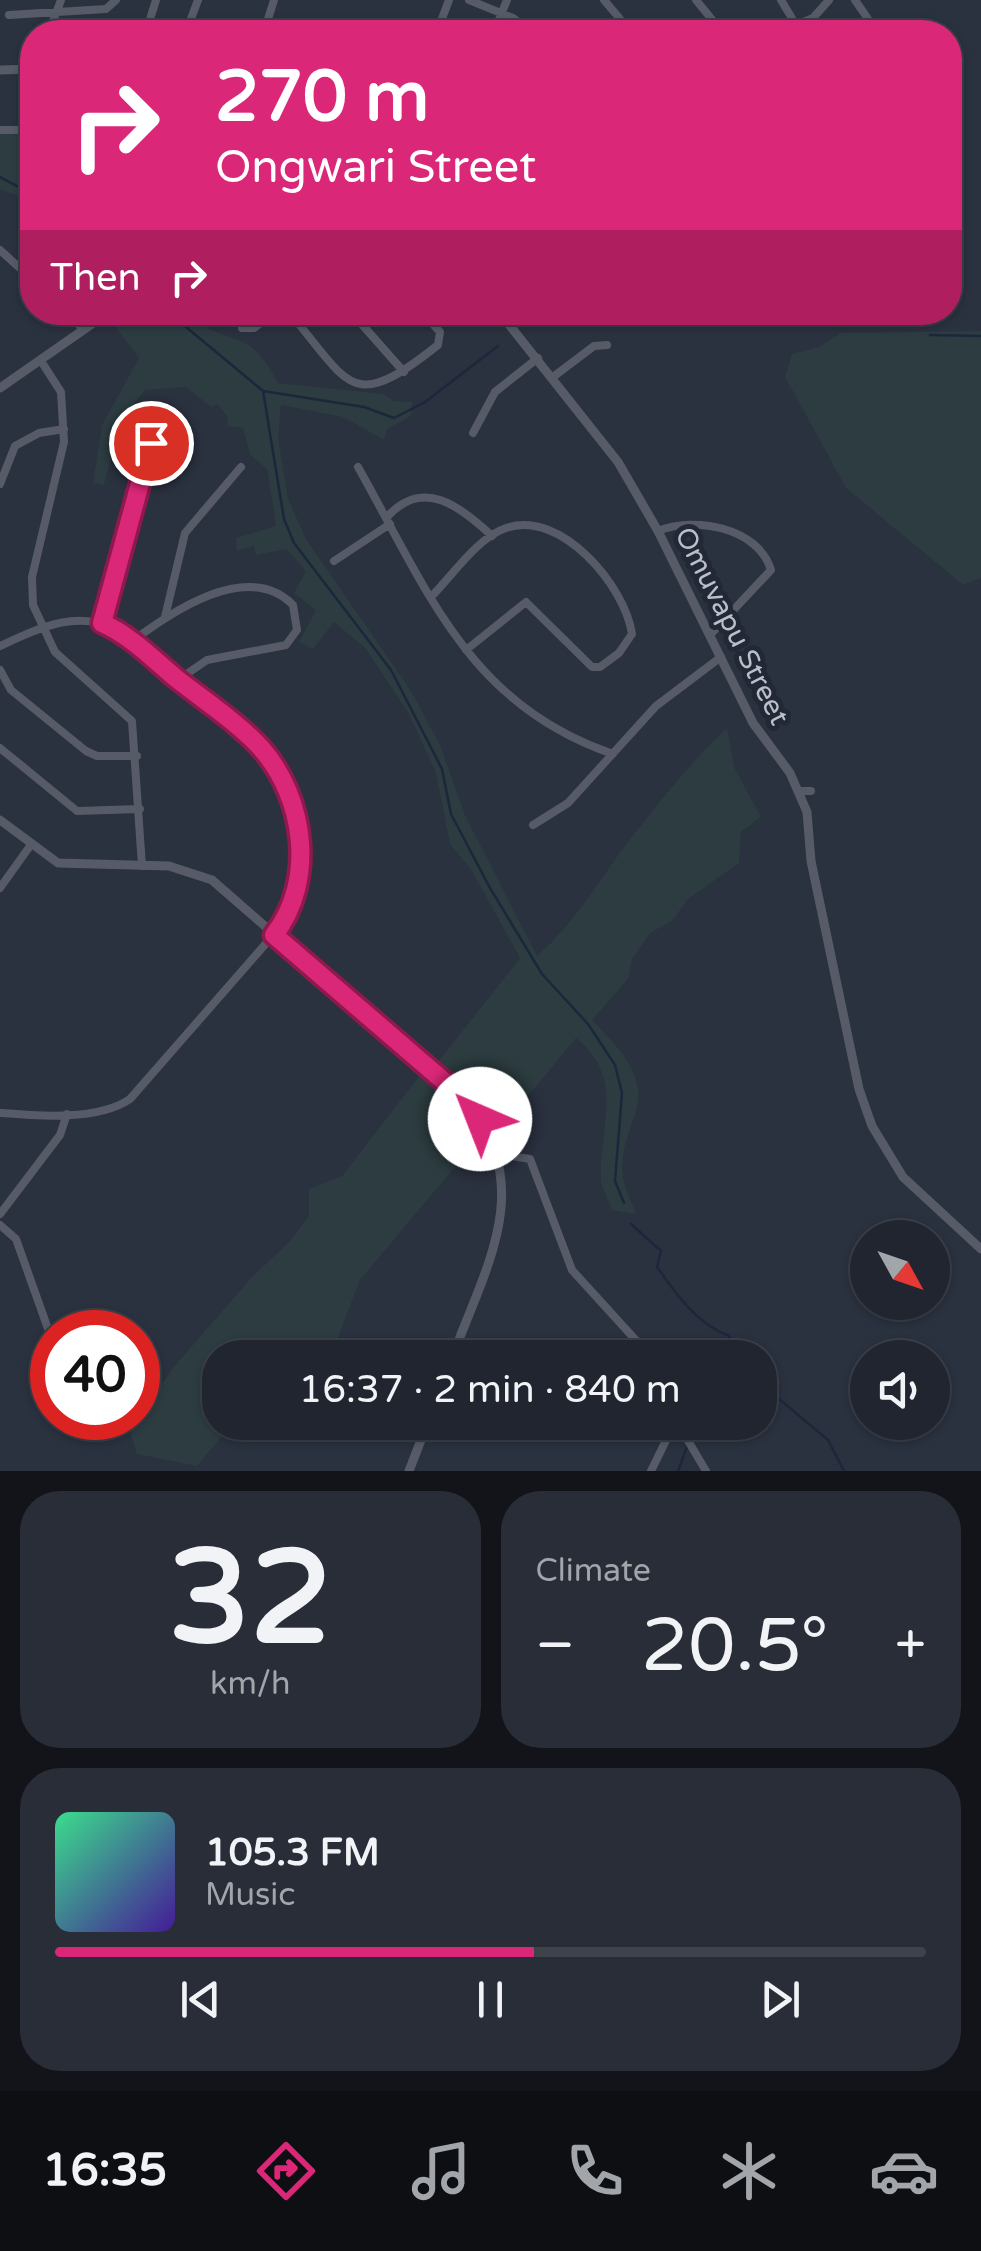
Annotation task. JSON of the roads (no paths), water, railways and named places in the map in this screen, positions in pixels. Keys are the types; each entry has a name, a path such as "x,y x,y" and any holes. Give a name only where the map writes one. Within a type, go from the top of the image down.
{"street":[{"path":"53,20 61,0"},
{"path":"9,15 106,9 116,0"},
{"path":"469,0 511,20"},
{"path":"497,20 507,0"},
{"path":"604,0 620,20"},
{"path":"696,0 712,20"},
{"path":"810,20 829,0"},
{"path":"0,250 20,268"},
{"path":"80,325 84,330"},
{"path":"0,388 91,325"},
{"path":"242,328 258,325"},
{"path":"300,325 350,382 378,385 404,372 440,340 440,332 434,325"},
{"path":"362,325 404,372"},
{"name":"Omuvapu Street","path":"510,325 618,462 658,531 753,724 799,792 807,812 811,861 859,1089 872,1126 903,1177 981,1249"},
{"path":"553,376 594,346 607,345"},
{"path":"473,432 496,392 538,358"},
{"path":"41,361 62,392 64,430 63,452 32,577 32,598 42,626 64,662 127,713 137,756 142,866"},
{"path":"0,484 15,446 39,433 64,430"},
{"path":"102,623 148,451 161,433"},
{"path":"165,617 185,533 241,467"},
{"path":"358,467 431,596 488,678 536,720 612,754"},
{"path":"334,562 388,521 404,500 419,496 461,510 492,536"},
{"path":"658,531 694,522 722,528 768,561 772,570 765,582 710,635"},
{"path":"431,596 492,536 506,528 531,527 573,542 598,568 632,634 619,653 596,668 526,602 466,650"},
{"path":"130,642 165,617 214,593 268,588 291,602 297,615 296,635 286,644 208,660 178,680"},
{"path":"0,646 42,626 102,623 260,747 299,822 295,896 274,935 130,1099 117,1106 68,1114 0,1113"},
{"path":"533,825 568,804 665,698 721,658"},
{"path":"0,670 11,690 86,751 97,756 137,756"},
{"path":"0,748 77,810 140,809"},
{"path":"799,792 811,791"},
{"path":"0,820 45,857 73,866 190,870 212,880 468,1102 498,1154 504,1182 504,1213 460,1340"},
{"path":"0,888 30,846"},
{"path":"0,1214 60,1135 68,1114"},
{"path":"498,1154 530,1159 572,1270 636,1340"},
{"path":"0,1225 16,1239 41,1310"},
{"path":"410,1471 421,1440"},
{"path":"651,1471 667,1440"},
{"path":"687,1440 706,1471"}],"waterway":[{"path":"0,177 20,188"},
{"path":"184,325 263,391 364,407 394,418 425,402 498,346"},
{"path":"930,335 981,336"},
{"path":"263,391 284,519 294,543 391,670 442,769 451,814 490,888 542,974 588,1024 615,1065 622,1093 615,1181 624,1203"},
{"path":"631,1224 661,1251 657,1267 680,1298 730,1340"},
{"path":"777,1397 828,1440 844,1471"},
{"path":"678,1471 688,1444"}]}
